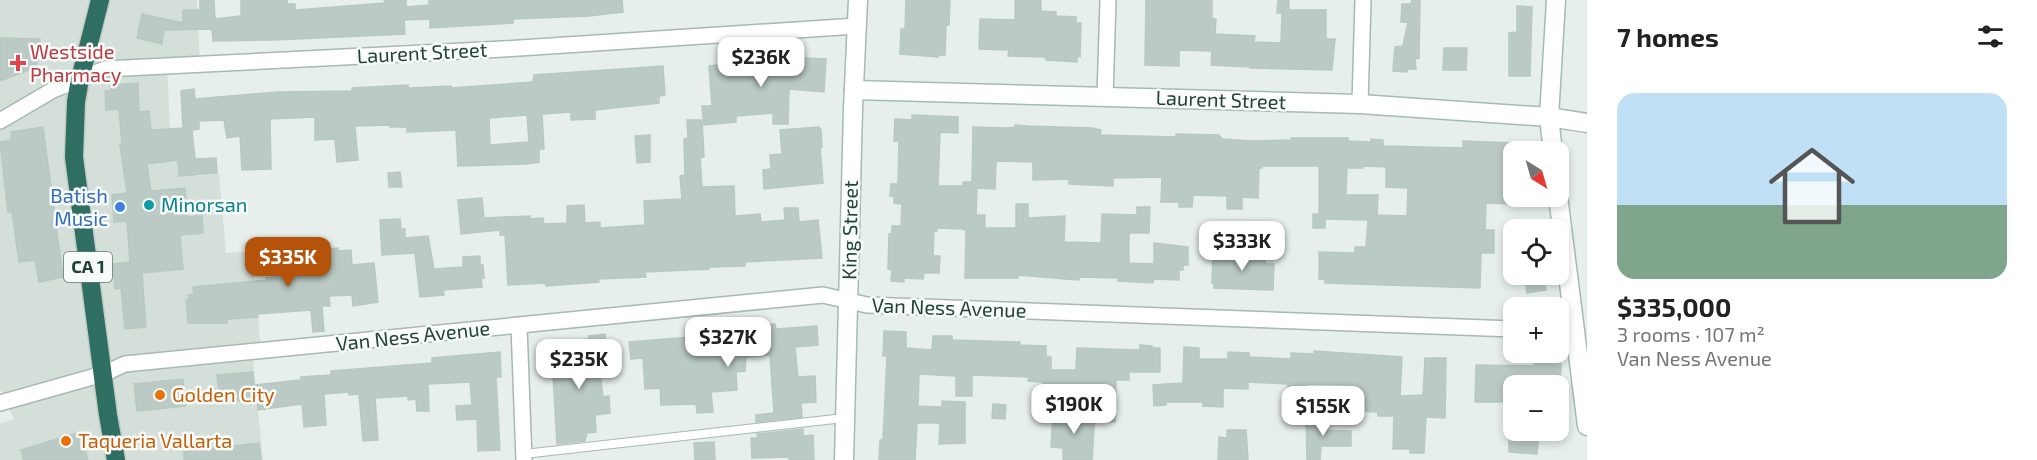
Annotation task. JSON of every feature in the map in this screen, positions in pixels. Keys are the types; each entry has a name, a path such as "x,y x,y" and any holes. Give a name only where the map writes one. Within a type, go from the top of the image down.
{"highway":[{"name":"CA 1","path":"100,0 76,102 74,157 116,460"}],"street":[{"name":"King Street","path":"844,460 858,0"},
{"path":"1105,97 1108,0"},
{"path":"1360,104 1363,0"},
{"path":"1552,141 1549,117 1556,0"},
{"name":"Laurent Street","path":"0,121 80,78 109,69 503,49 857,26"},
{"name":"Laurent Street","path":"854,90 1360,104 1549,117 1587,123"},
{"path":"1559,207 1565,297"},
{"name":"Van Ness Avenue","path":"0,403 103,374 125,364 823,294 867,305 1503,329"},
{"path":"519,326 524,457"},
{"path":"1569,340 1587,426"}],"lane":[{"path":"524,457 845,418"}],"shaded area":[{"path":"0,0 197,0 200,64 167,65 171,151 195,150 196,176 219,174 226,253 252,251 261,350 253,351 254,371 263,460 0,460 0,424 14,419 0,389"}],"building":[{"path":"200,0 214,0 215,19 241,16 241,1 273,0 287,0 287,4 295,4 295,10 385,3 384,0 406,0 406,7 429,5 429,0 622,0 623,12 589,16 513,19 513,23 430,28 430,19 404,20 405,34 213,41 212,29 164,30 162,44 137,38 142,14 183,23 183,10 200,10"},
{"path":"906,0 950,0 945,55 938,55 938,57 900,54 901,29 905,29"},
{"path":"1015,0 1041,0 1041,11 1056,12 1056,16 1076,17 1076,23 1081,23 1080,57 1077,56 1077,62 1046,60 1046,57 1008,56 1009,50 979,49 980,19 1015,20"},
{"path":"1146,0 1212,0 1212,19 1216,19 1215,34 1255,36 1254,42 1281,43 1282,13 1277,13 1278,0 1289,0 1289,10 1326,10 1326,39 1335,39 1332,70 1211,65 1212,51 1179,50 1179,66 1145,65"},
{"path":"1412,0 1420,0 1419,58 1415,59 1416,69 1408,69 1407,72 1393,71 1395,47 1403,46 1408,22 1401,22 1402,4 1411,4"},
{"path":"1517,6 1532,7 1530,76 1509,76 1509,33 1517,32"},
{"name":"Westside Pharmacy","path":"0,38 40,39 39,58 35,68 0,81"},
{"path":"1444,48 1467,48 1466,70 1443,70"},
{"path":"783,57 826,59 824,92 789,89 788,124 773,124 773,113 736,116 736,122 704,125 702,106 712,106 709,66"},
{"path":"663,66 665,95 659,96 659,103 595,110 595,119 571,120 571,112 542,114 544,149 539,149 539,162 527,164 458,166 456,130 407,132 407,127 390,127 390,125 355,126 358,160 337,162 335,139 315,140 315,117 270,119 271,169 242,170 240,136 227,138 224,120 199,121 199,129 192,130 195,159 216,158 217,173 179,176 178,160 147,164 151,191 185,188 187,217 202,215 203,233 180,235 183,269 142,273 146,327 125,329 121,288 115,289 113,264 130,262 127,221 114,222 112,195 127,193 120,145 122,145 119,109 106,110 105,91 111,91 110,85 138,83 139,112 149,111 151,130 183,128 181,91 194,89 195,99 278,92 352,91 352,88 408,85 408,88 451,86 451,88 533,82 534,75","holes":["527,115 529,142 490,145 489,118"]},
{"path":"912,115 958,117 958,133 940,132 938,186 963,186 963,182 972,182 973,127 1006,128 1015,127 1015,125 1092,128 1101,130 1100,135 1176,137 1176,134 1219,135 1222,139 1253,141 1348,138 1348,141 1371,142 1371,139 1383,140 1383,146 1463,148 1463,141 1503,143 1503,204 1486,203 1485,230 1494,230 1494,253 1481,253 1480,288 1325,283 1325,279 1319,279 1319,252 1355,253 1355,247 1366,247 1368,220 1325,219 1325,228 1313,228 1313,214 1319,214 1319,166 1262,166 1259,168 1258,198 1242,197 1242,209 1227,209 1227,196 1193,195 1192,207 1179,207 1179,202 1161,202 1162,177 1113,178 1113,186 1069,184 1069,179 1033,180 1033,162 996,161 995,189 977,188 976,215 985,215 985,228 1016,228 1016,204 1028,204 1028,218 1065,216 1064,242 1101,243 1102,214 1137,215 1137,207 1150,207 1149,233 1129,233 1129,263 1154,264 1154,243 1188,247 1188,265 1183,265 1183,270 1179,270 1179,280 1154,279 1153,283 1118,281 1118,278 1079,277 1079,280 1018,275 1018,278 965,278 966,231 937,228 937,231 934,231 933,256 940,256 939,273 924,273 923,279 904,278 904,282 891,281 892,270 888,269 889,234 892,234 892,226 901,226 902,204 894,203 894,196 890,196 891,184 898,184 899,141 894,141 895,119 912,120","holes":["1386,167 1386,187 1408,188 1407,216 1377,215 1378,195 1346,195 1347,168"]},
{"path":"687,120 702,120 704,157 700,157 702,187 734,186 735,216 760,214 761,222 785,220 784,208 798,208 799,222 818,220 822,258 745,262 745,266 645,272 646,277 598,279 599,282 546,286 545,283 508,285 505,235 500,235 500,230 461,234 458,200 482,198 484,218 530,216 530,219 543,218 544,224 567,223 567,206 584,205 585,223 600,222 600,228 645,225 644,201 682,199 680,176 685,175 684,139 688,138"},
{"path":"43,127 63,277 39,282 35,260 19,262 12,212 8,212 0,142 11,140 11,132"},
{"path":"819,127 823,183 764,189 763,170 771,169 770,155 782,154 780,130"},
{"path":"650,135 650,162 637,163 635,136"},
{"path":"400,172 402,187 389,187 388,173"},
{"path":"400,219 401,229 405,229 405,238 428,236 434,269 463,267 463,257 480,256 484,278 481,278 482,287 443,290 444,295 420,297 415,253 382,255 380,220"},
{"path":"303,246 303,251 338,248 338,251 351,250 352,265 374,263 378,302 353,306 352,295 329,296 330,306 322,306 324,331 313,332 311,310 257,314 258,317 227,319 227,323 188,323 186,300 189,300 188,295 194,294 193,287 267,280 266,278 276,277 273,249"},
{"path":"1213,253 1252,253 1251,256 1265,257 1265,264 1274,264 1273,290 1214,288 1214,283 1212,283"},
{"path":"1526,285 1545,285 1546,290 1527,293"},
{"path":"775,324 776,329 817,326 818,345 795,347 798,377 815,376 816,402 801,403 802,417 756,422 756,415 774,413 770,355 746,357 745,371 736,372 737,390 711,392 713,412 697,413 696,404 661,405 660,388 645,389 643,358 631,359 629,342 704,336 705,341 732,338 732,335 758,331 757,325"},
{"path":"884,331 906,332 906,348 932,350 933,336 952,336 952,340 1020,342 1020,345 1046,346 1046,356 1051,357 1051,370 1076,370 1077,348 1140,350 1140,345 1152,346 1152,348 1160,348 1160,372 1129,372 1129,380 1116,380 1115,422 1095,421 1096,387 1061,386 1060,403 1041,402 1043,382 1028,381 1029,377 972,375 972,396 956,396 956,376 919,374 918,406 942,407 942,401 965,402 965,443 939,444 940,423 917,423 915,460 879,460 880,440 883,440 887,356 883,356"},
{"path":"605,334 606,349 599,349 601,363 599,364 603,397 609,396 610,413 595,415 596,432 587,433 585,441 557,444 553,376 563,375 559,342 589,339 589,336"},
{"path":"1184,347 1199,348 1199,359 1228,359 1228,352 1249,353 1249,357 1291,359 1291,353 1314,354 1314,351 1402,357 1400,396 1423,395 1425,358 1446,358 1445,418 1426,417 1424,453 1410,453 1410,449 1393,449 1394,416 1378,416 1378,412 1357,411 1357,389 1352,388 1352,385 1307,384 1304,408 1287,407 1288,384 1248,382 1248,389 1223,388 1223,407 1203,406 1203,402 1166,402 1166,405 1154,406 1153,385 1183,383"},
{"path":"500,352 501,377 496,377 500,450 478,451 477,419 457,420 456,406 472,405 470,382 428,384 429,411 417,411 416,399 408,400 408,396 375,398 378,440 363,441 359,394 349,395 349,392 324,394 326,425 304,427 302,404 258,410 257,399 220,403 217,375 253,372 254,385 301,380 301,377 331,375 331,371 432,363 432,358"},
{"path":"1534,363 1561,363 1560,375 1503,375 1503,402 1475,402 1476,365 1534,366"},
{"name":"Golden City","path":"183,379 185,406 137,411 134,384"},
{"path":"993,404 1006,405 1005,419 992,418"},
{"path":"1053,413 1095,413 1092,460 1063,460 1063,448 1051,447"},
{"path":"1306,413 1320,413 1321,430 1351,431 1351,446 1321,446 1320,460 1307,460"},
{"path":"803,429 803,436 813,435 814,460 789,460 789,457 752,458 751,438 758,438 757,434"},
{"path":"1227,430 1246,430 1248,460 1218,460 1219,437 1227,438"},
{"name":"Taqueria Vallarta","path":"80,432 88,460 24,460 21,450"},
{"path":"1509,441 1538,441 1537,454 1509,452"},
{"path":"714,442 715,460 695,460 694,443"},
{"path":"259,443 261,460 184,460 184,452"}],"place":[{"name":"Westside Pharmacy","path":"18,63"},
{"name":"Minorsan","path":"149,205"},
{"name":"Batish Music","path":"120,207"},
{"name":"Golden City","path":"160,395"},
{"name":"Taqueria Vallarta","path":"66,441"}]}
